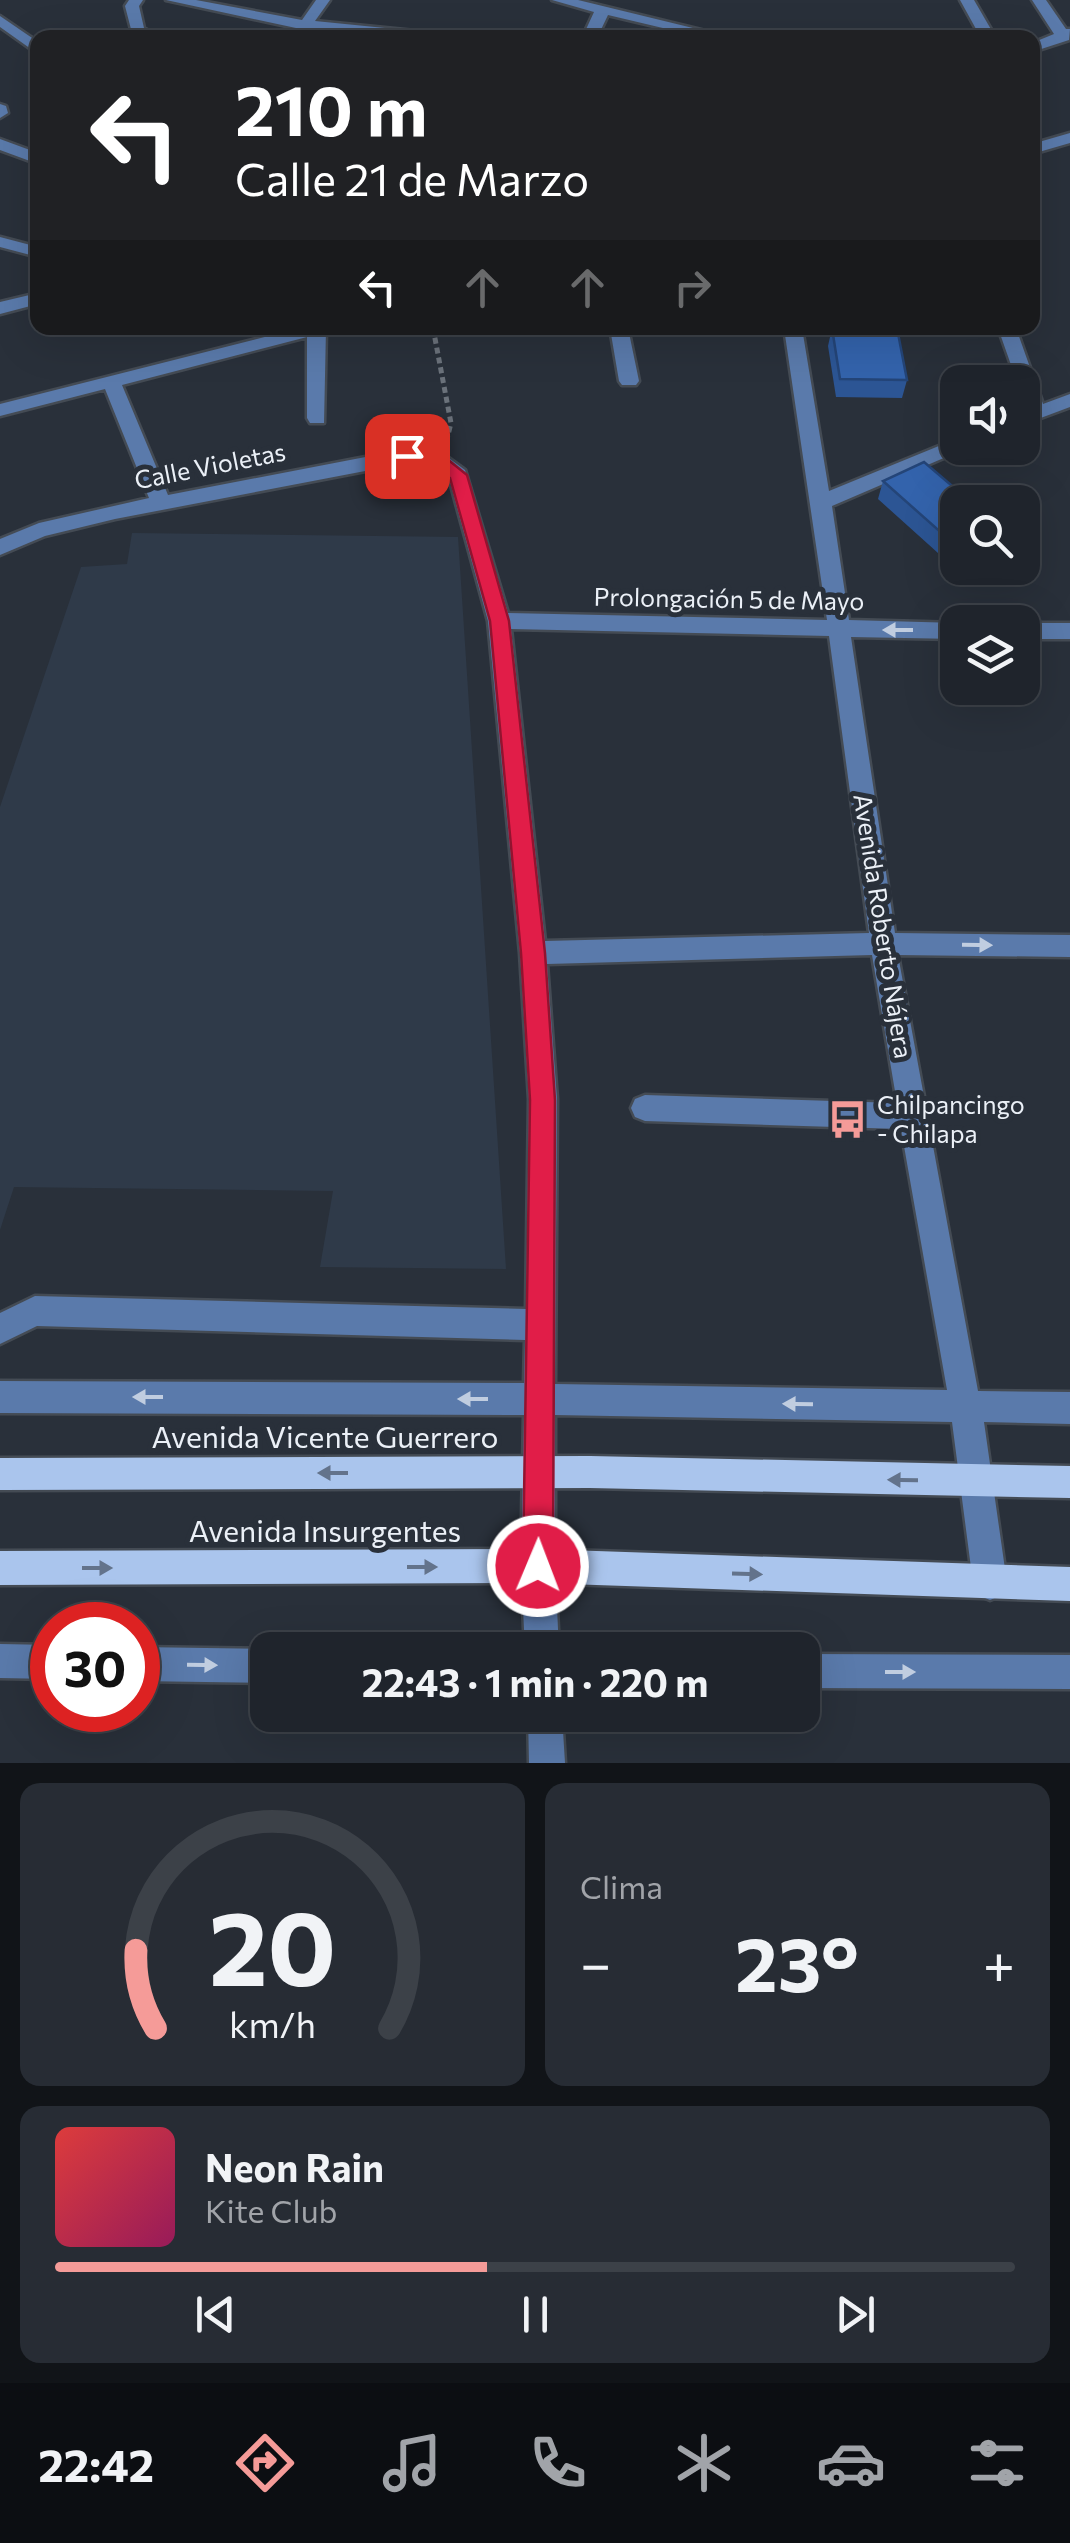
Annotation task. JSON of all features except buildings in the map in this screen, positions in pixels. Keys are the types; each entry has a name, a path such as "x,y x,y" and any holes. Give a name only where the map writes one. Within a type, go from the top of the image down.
{"main road":[{"name":"Avenida Vicente Guerrero","path":"0,1474 540,1472 1070,1482"},
{"name":"Avenida Insurgentes","path":"0,1568 538,1566 1070,1584"}],"street":[{"path":"136,0 132,6 136,30"},
{"path":"173,0 298,30"},
{"path":"303,30 323,0"},
{"path":"559,0 692,30"},
{"path":"967,0 984,30"},
{"path":"1038,0 1067,35 1040,45"},
{"path":"593,30 604,10"},
{"path":"0,20 30,44"},
{"path":"1040,147 1070,138"},
{"path":"0,144 30,157"},
{"path":"0,242 30,250"},
{"path":"0,308 30,300"},
{"path":"0,410 289,335"},
{"path":"316,335 317,418"},
{"path":"620,335 629,380"},
{"name":"Avenida Roberto Nájera","path":"794,335 824,500 884,944 979,1482 990,1583"},
{"path":"1009,335 1017,365"},
{"path":"111,382 161,503"},
{"path":"1040,412 1070,400"},
{"path":"824,500 940,453"},
{"name":"Calle Violetas","path":"0,548 39,530 161,503 407,456 435,458"},
{"path":"435,458 458,475 500,621 533,953 543,1100 538,1566 541,1632"},
{"name":"Prolongación 5 de Mayo","path":"500,621 940,631"},
{"path":"1040,631 1070,631"},
{"path":"533,953 884,944 1070,946"},
{"path":"645,1108 915,1116"},
{"path":"0,1329 35,1311 540,1325"},
{"path":"0,1397 1070,1408"},
{"path":"0,1662 30,1662"},
{"path":"160,1664 250,1666"},
{"path":"820,1671 1070,1672"},
{"path":"546,1732 547,1763"}],"path":[{"path":"434,335 451,423 447,440 435,458"}],"shaded area":[{"path":"132,533 458,537 506,1269 320,1267 333,1191 14,1187 0,1230 0,807 81,567 127,564"}],"place":[{"name":"Chilpancingo - Chilapa","path":"847,1119"}],"route":[{"path":"407,456 435,458 458,475 500,621 533,953 543,1100 538,1566"}]}
